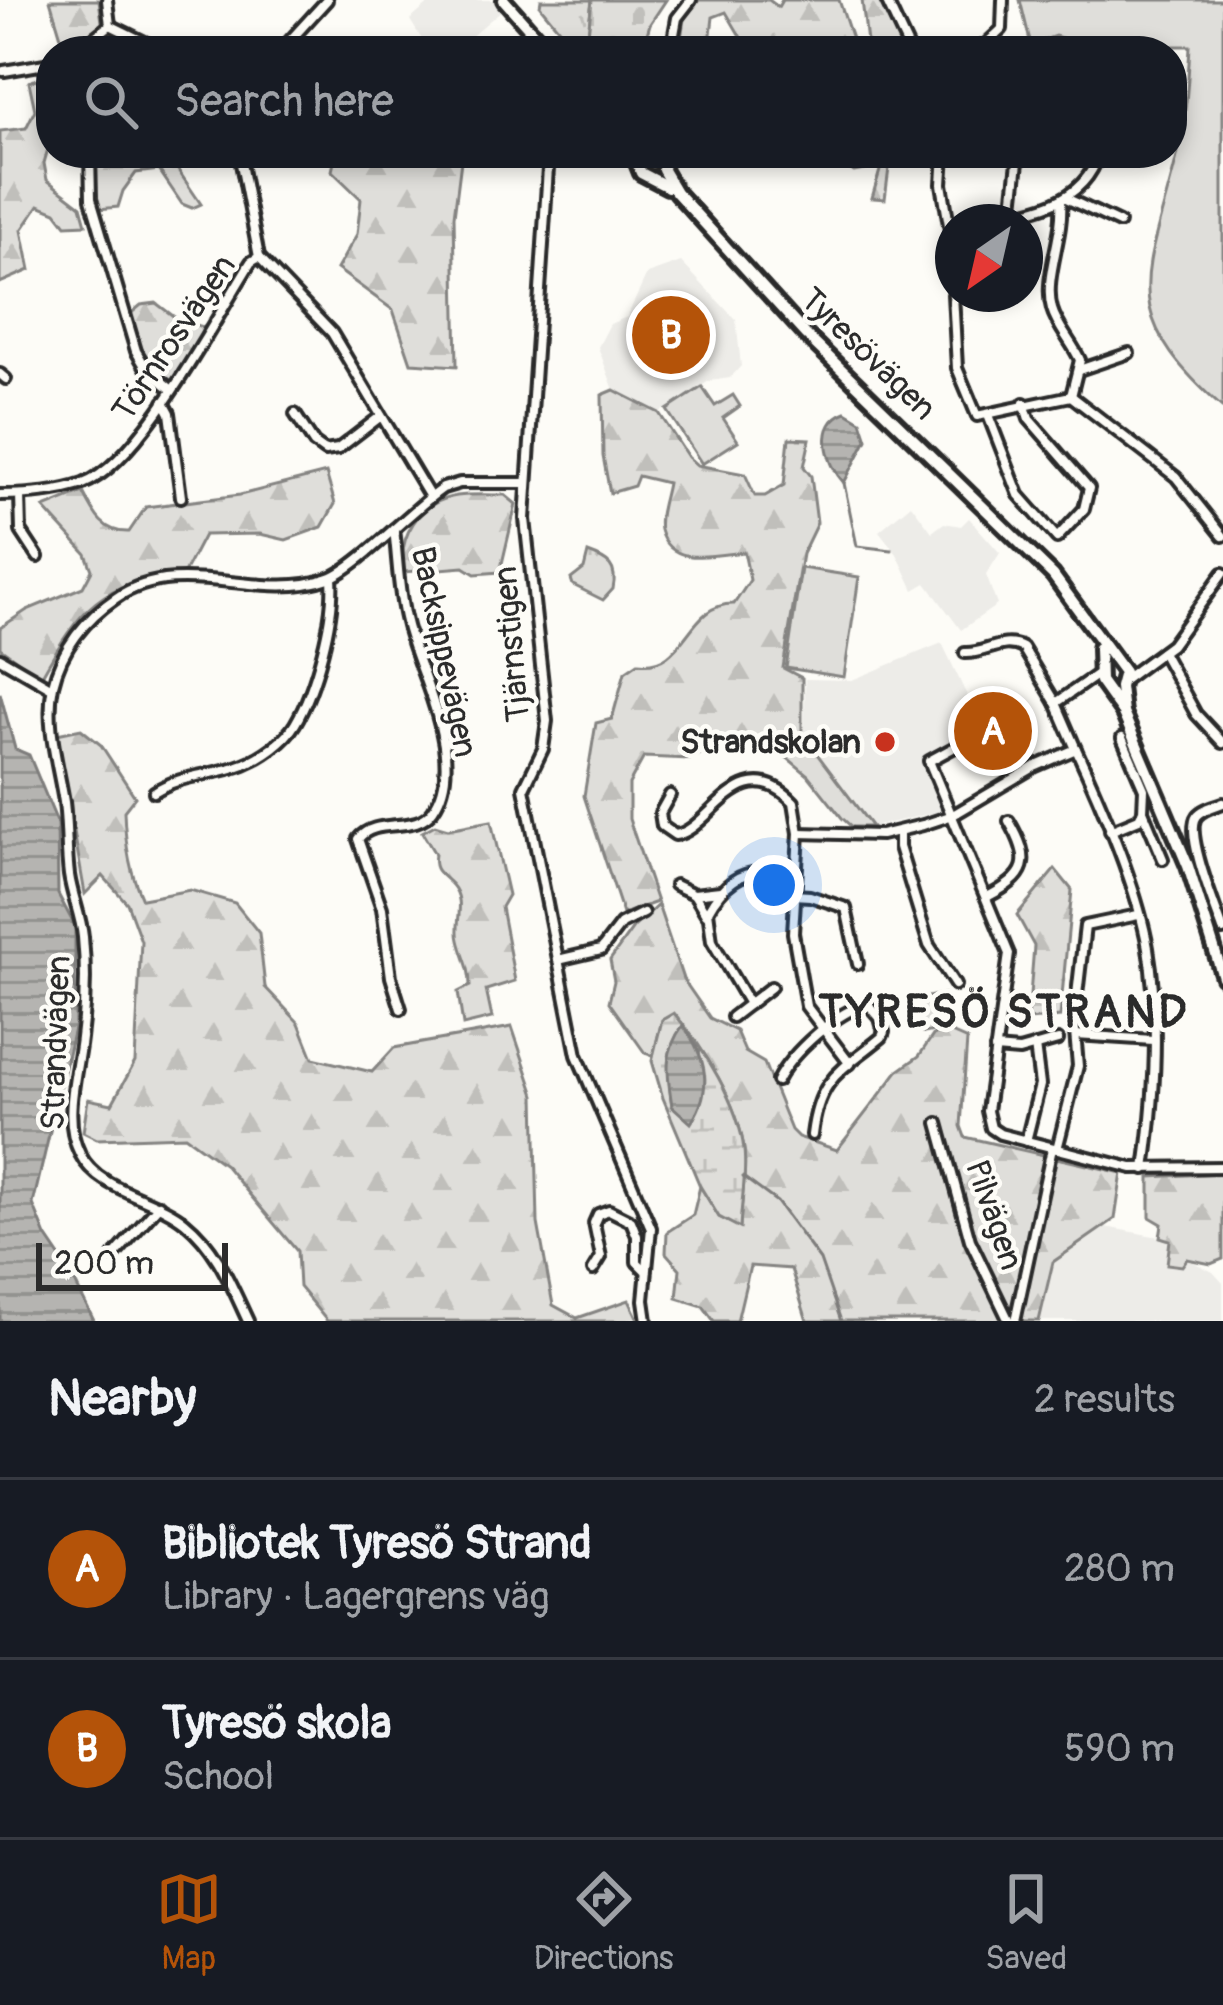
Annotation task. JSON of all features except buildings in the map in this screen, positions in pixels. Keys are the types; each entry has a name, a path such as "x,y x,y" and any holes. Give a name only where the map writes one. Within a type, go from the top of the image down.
{"main road":[{"path":"504,0 536,36"},
{"name":"Tyresövägen","path":"664,168 676,192 805,334 1028,549 1076,604 1120,675 1123,713"},
{"name":"Tyresövägen","path":"1028,549 1101,650 1102,679 1123,713 1188,866 1223,977"},
{"path":"1102,679 1120,675"},
{"path":"1102,679 1120,675"}],"street":[{"path":"107,0 110,25"},
{"path":"294,36 327,0"},
{"path":"674,36 677,18 691,0"},
{"path":"886,0 903,36"},
{"path":"995,36 1002,29 1003,0"},
{"path":"96,36 110,25"},
{"path":"110,25 133,36"},
{"path":"0,60 2,74 36,66"},
{"path":"90,168 97,226 136,351 146,368 172,390"},
{"path":"242,168 259,257 332,333 430,497"},
{"name":"Tjärnstigen","path":"548,168 525,519 547,721 542,749 524,788 577,1055 651,1228 644,1300 647,1321"},
{"path":"943,168 947,204"},
{"path":"1013,204 1017,168"},
{"path":"1043,205 1063,200 1086,182 1092,168"},
{"path":"1063,200 1119,223"},
{"path":"1063,200 1051,308 1080,360 1071,396"},
{"name":"Törnrosvägen","path":"0,496 86,483 98,476 164,402 259,257"},
{"path":"954,312 957,368 977,416 1071,396 1176,477 1223,536"},
{"path":"1078,371 1129,353"},
{"path":"164,402 170,412 181,497"},
{"path":"988,415 1019,495 1057,538 1084,509 1089,488 1029,419 1024,403"},
{"path":"295,414 325,465"},
{"path":"319,448 338,448 381,416"},
{"path":"154,792 173,781 249,762 290,731 314,680 332,578 430,497 460,483 526,483"},
{"path":"20,495 21,531 38,557"},
{"name":"Backsippevägen","path":"394,527 406,624 440,722 446,780 430,815 416,823 366,830 358,838 385,918 389,966 400,1009"},
{"path":"1120,675 1162,652 1223,573"},
{"name":"Strandvägen","path":"248,1321 208,1244 159,1204 94,1174 73,1136 82,1032 83,937 57,778 52,688 77,634 112,600 146,583 183,578 283,588 332,578"},
{"path":"965,653 1003,642 1023,648 1056,703 1110,831 1148,951 1153,1112 1144,1169"},
{"path":"1162,652 1196,714 1223,743"},
{"path":"0,658 52,688"},
{"path":"1056,703 1102,679"},
{"path":"1110,831 1139,819 1147,797 1122,738"},
{"path":"953,748 928,761 1009,954 987,1111 991,1127 1026,1142 1144,1169 1223,1167"},
{"path":"799,832 854,836 899,832 953,815 1034,767 1076,749"},
{"path":"670,795 660,820 675,836 690,832 728,794 759,786 777,788 790,797 799,815 793,896 795,952 806,1006 850,1064"},
{"path":"1223,803 1201,812 1193,822 1223,930"},
{"path":"1143,811 1163,859"},
{"path":"987,897 1014,883 1024,859 1023,845 1009,821"},
{"path":"899,832 899,847 929,945 955,986"},
{"path":"707,916 728,883 757,872 770,874 781,894 817,897 846,908 858,964"},
{"path":"675,885 694,894 720,891"},
{"path":"694,894 707,916 721,962 748,1004"},
{"path":"558,960 601,950 621,924 643,913"},
{"path":"1012,1321 1078,1066 1085,926 1138,915"},
{"path":"732,1017 771,987"},
{"path":"777,1081 800,1046 860,1004 875,1010 882,1037 831,1079 816,1101 812,1135"},
{"path":"1076,1035 1153,1040"},
{"path":"995,1049 1019,1051 1058,1040"},
{"path":"1026,1142 1040,1085 1035,1046"},
{"name":"Pilvägen","path":"938,1123 970,1240 1012,1321"},
{"path":"114,1256 159,1204"},
{"path":"593,1270 601,1257 593,1223 598,1214 609,1210 631,1220 638,1236 637,1262 646,1271"}],"shaded area":[{"path":"433,0 495,0 503,9 472,36 420,36 410,20"},
{"path":"681,262 736,320 741,366 730,378 709,381 659,413 614,390 598,347 610,324 627,317 647,274"},
{"path":"846,412 861,421 867,439 844,483 832,465 827,434 836,417"},
{"path":"911,504 932,532 944,523 961,526 969,518 1000,553 986,575 997,605 961,630 926,583 914,590 897,554 879,531"},
{"name":"Strandskolan","path":"942,643 979,721 929,779 942,811 872,827 804,734 805,679 852,680"},
{"path":"0,693 15,749 29,755 57,822 58,894 75,926 75,1024 33,1204 94,1321 0,1321"},
{"path":"683,1025 702,1061 705,1085 691,1123 672,1106 669,1083 669,1054"},
{"path":"1100,1226 1170,1239 1187,1259 1213,1272 1223,1283 1223,1321 1039,1321 1053,1262"}],"green space":[{"path":"50,0 99,0 103,29 94,36 61,36"},
{"path":"541,0 592,0 588,36 565,36 540,6"},
{"path":"592,0 666,0 646,36 588,36"},
{"path":"699,0 769,0 778,7 782,0 839,0 851,36 740,36 726,12 713,17 712,36 681,36 684,19"},
{"path":"862,0 884,0 899,36 866,36"},
{"path":"1020,0 1223,0 1223,408 1164,343 1152,315 1148,288 1150,259 1173,168 1187,168 1187,36 1029,36"},
{"path":"36,79 36,168 45,168 47,180 81,206 86,224 66,225 56,212 39,205 22,230 30,270 0,283 0,131 26,128 35,110 29,82"},
{"path":"93,168 179,168 201,204 192,208 182,204 159,170 136,173 118,207 99,209 93,196"},
{"path":"460,168 454,216 457,366 411,363 393,310 337,269 357,234 361,199 332,171"},
{"path":"881,168 889,168 885,199 872,198"},
{"path":"156,303 177,319 203,327 173,385 144,355 129,315 141,305"},
{"path":"702,387 715,406 733,395 740,406 723,418 738,441 702,464 667,410"},
{"path":"614,390 659,413 697,465 745,474 755,496 784,485 789,438 810,439 804,467 811,476 817,523 802,554 783,668 802,678 802,734 872,827 852,827 808,775 772,745 723,743 690,759 644,757 629,784 629,819 657,902 623,914 584,796 596,723 612,719 625,672 638,663 667,657 706,614 734,604 750,580 744,552 684,555 665,542 659,525 667,483 638,476 634,486 610,493 603,456 602,395"},
{"path":"326,473 335,504 322,527 286,540 260,534 204,535 183,575 132,583 96,602 68,634 41,677 0,648 0,628 27,610 83,587 92,570 86,554 44,508 83,492 106,526 129,532 146,507 240,495"},
{"path":"505,495 516,504 500,572 475,574 464,567 404,572 407,534 431,505 457,496"},
{"path":"588,553 613,569 613,589 603,600 573,585 571,579 584,569"},
{"path":"801,568 859,577 844,677 786,668"},
{"path":"81,729 101,745 135,797 124,811 131,867 142,899 190,890 235,903 259,933 265,987 299,1023 313,1058 372,1072 394,1048 512,1027 535,1095 538,1223 553,1305 577,1318 629,1300 639,1321 327,1321 299,1287 297,1251 225,1165 185,1136 97,1139 83,1132 88,1099 112,1104 135,1062 141,941 127,903 103,876 85,894 57,734"},
{"path":"491,821 508,895 501,907 515,981 486,990 492,1018 463,1025 458,992 470,986 458,933 459,898 436,869 435,854 422,832 435,825 448,829"},
{"path":"1055,869 1072,890 1060,1017 1028,1020 1034,946 1017,915"},
{"path":"658,905 683,979 710,1018 736,1031 745,1052 764,1063 798,1137 837,1150 898,1071 919,1056 934,1034 949,1032 967,1040 961,1126 965,1137 1122,1173 1115,1219 1053,1262 1039,1321 807,1321 791,1269 750,1266 737,1321 714,1321 703,1306 677,1298 680,1269 666,1253 667,1232 693,1215 700,1186 719,1217 740,1227 745,1159 727,1095 708,1059 674,1014 662,1020 653,1056 645,1053 609,1002 614,981 610,960 633,928"},
{"path":"943,994 950,1028 924,1033 917,999"},
{"path":"674,1013 700,1048 683,1026 670,1055 672,1106 701,1049 735,1114 745,1159 740,1228 719,1217 700,1186 663,1098 652,1061 662,1020"},
{"path":"1223,1173 1223,1259 1211,1264 1187,1259 1182,1266 1167,1264 1170,1240 1160,1237 1162,1224 1150,1217 1150,1177"}],"waterway":[{"path":"844,483 857,546 892,550"},
{"path":"743,1177 777,1202 820,1260 841,1321"}],"place":[{"name":"Tyresö skola","path":"671,335"},
{"name":"Bibliotek Tyresö Strand","path":"993,731"},
{"name":"Strandskolan","path":"885,742"}],"district":[{"name":"TYRESÖ STRAND","path":"1004,1013"}]}
